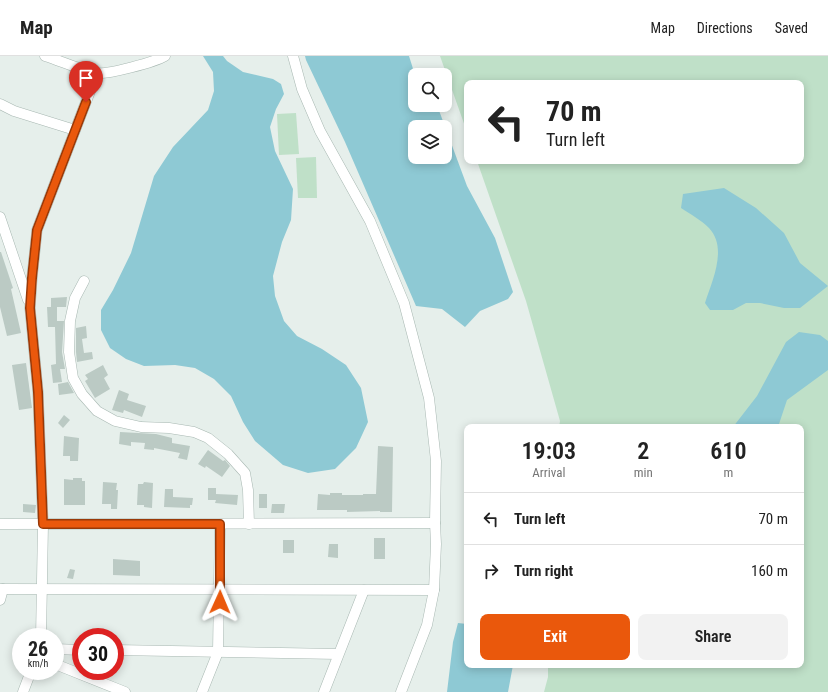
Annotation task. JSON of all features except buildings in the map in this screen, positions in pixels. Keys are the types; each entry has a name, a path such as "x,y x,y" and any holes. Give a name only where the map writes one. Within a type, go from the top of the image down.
{"street":[{"path":"45,56 97,73 137,66 159,60 165,56"},
{"path":"293,56 302,88 320,131 370,221 404,303 429,398 436,461 436,544 434,590 427,625 401,692"},
{"path":"41,628 43,524 38,392 30,308 32,278 37,230 97,73"},
{"path":"0,104 14,111 75,130"},
{"path":"0,217 30,308"},
{"path":"84,281 75,298 70,321 69,352 73,378 82,394 97,412 116,422 141,428 169,428 194,432 208,438 228,454 245,473 248,490 249,524"},
{"path":"0,524 435,523"},
{"path":"202,692 218,652 220,524"},
{"path":"0,600 2,589 434,590"},
{"path":"324,692 364,590"},
{"path":"124,650 338,654"},
{"path":"64,668 125,692"},
{"path":"23,692 28,680"}],"green space":[{"path":"440,56 828,56 828,692 544,692 548,677 548,668 804,668 804,424 560,424 560,421 526,301 478,164 804,164 804,80 464,80 464,124 452,90 452,68 444,68"},
{"path":"296,113 299,154 279,155 277,114"},
{"path":"316,157 317,198 298,198 296,158"}],"water":[{"path":"203,56 223,56 227,61 243,72 273,79 281,84 284,94 276,109 270,127 275,151 293,189 291,220 282,242 273,276 275,296 284,321 297,336 322,349 346,365 361,388 368,422 356,448 335,469 308,473 283,465 255,441 243,422 231,396 214,379 195,368 175,365 144,366 126,359 110,348 101,330 101,310 113,290 131,253 154,176 173,147 208,110 214,91 213,72"},
{"path":"305,56 409,56 413,68 408,68 408,112 440,112 443,120 408,120 408,164 452,164 452,146 467,186 495,238 513,292 508,299 480,311 465,327 442,309 416,306 345,142"},
{"path":"724,188 756,208 784,233 800,263 828,286 800,308 784,308 760,303 746,303 733,310 710,310 705,303 717,265 718,255 715,236 709,228 681,208 683,194"},
{"path":"799,332 820,335 828,341 828,370 787,400 779,424 735,424 757,396 786,342"},
{"path":"458,623 464,624 464,668 512,668 508,692 447,692 453,642"}],"route":[{"path":"86,102 37,230 32,278 30,308 38,392 43,524 220,524 220,602"}]}
